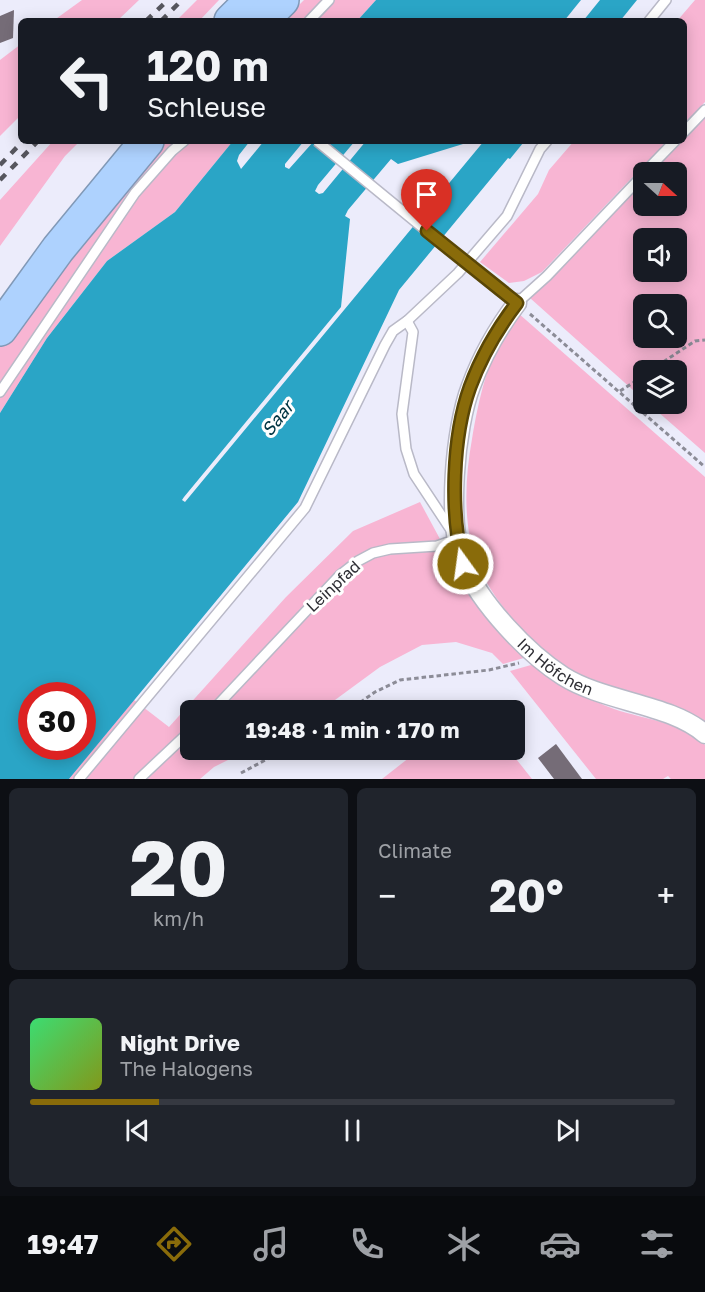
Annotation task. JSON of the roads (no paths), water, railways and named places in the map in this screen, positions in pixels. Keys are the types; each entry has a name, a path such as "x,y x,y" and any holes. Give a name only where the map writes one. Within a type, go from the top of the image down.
{"highway":[{"path":"234,18 252,0"},
{"path":"264,18 282,0"},
{"path":"0,293 41,236 115,144"},
{"path":"0,329 58,249 145,144"}],"street":[{"path":"457,539 454,506 455,479 460,433 470,387 498,327 517,303"},
{"name":"Im Höfchen","path":"457,539 463,564 480,594 502,622 562,676 597,693 673,716 700,729 705,734"}],"lane":[{"path":"312,18 329,0"},
{"path":"651,18 666,0"},
{"path":"687,129 705,110"},
{"path":"0,392 135,193 180,144"},
{"path":"321,144 517,303 547,276 633,185"},
{"path":"80,779 305,508 393,331 407,321 458,273 507,216 544,144"},
{"path":"655,162 672,144"},
{"path":"407,321 413,332 402,414 406,449 414,474 457,539"},
{"name":"Leinpfad","path":"222,700 340,575 358,561 373,553 390,549 437,546 457,539"},
{"path":"139,779 180,740"}],"water":[{"path":"376,0 581,0 566,18 360,18"},
{"path":"600,0 637,0 622,18 585,18"},
{"name":"Saar","path":"231,144 248,144 237,161 241,169 262,144 302,144 285,164 285,167 289,169 311,144 352,144 318,185 315,191 319,194 323,193 364,144 463,144 398,164 391,159 348,210 345,216 350,219 341,307 184,497 182,500 185,502 482,144 522,144 510,159 508,158 399,290 298,502 96,746 96,682 18,682 18,760 85,760 69,779 0,779 0,413 47,338 107,261 175,212"}],"railway":[{"path":"149,18 168,0"},
{"path":"164,18 182,0"},
{"path":"0,165 20,144"},
{"path":"0,180 35,144"}]}
